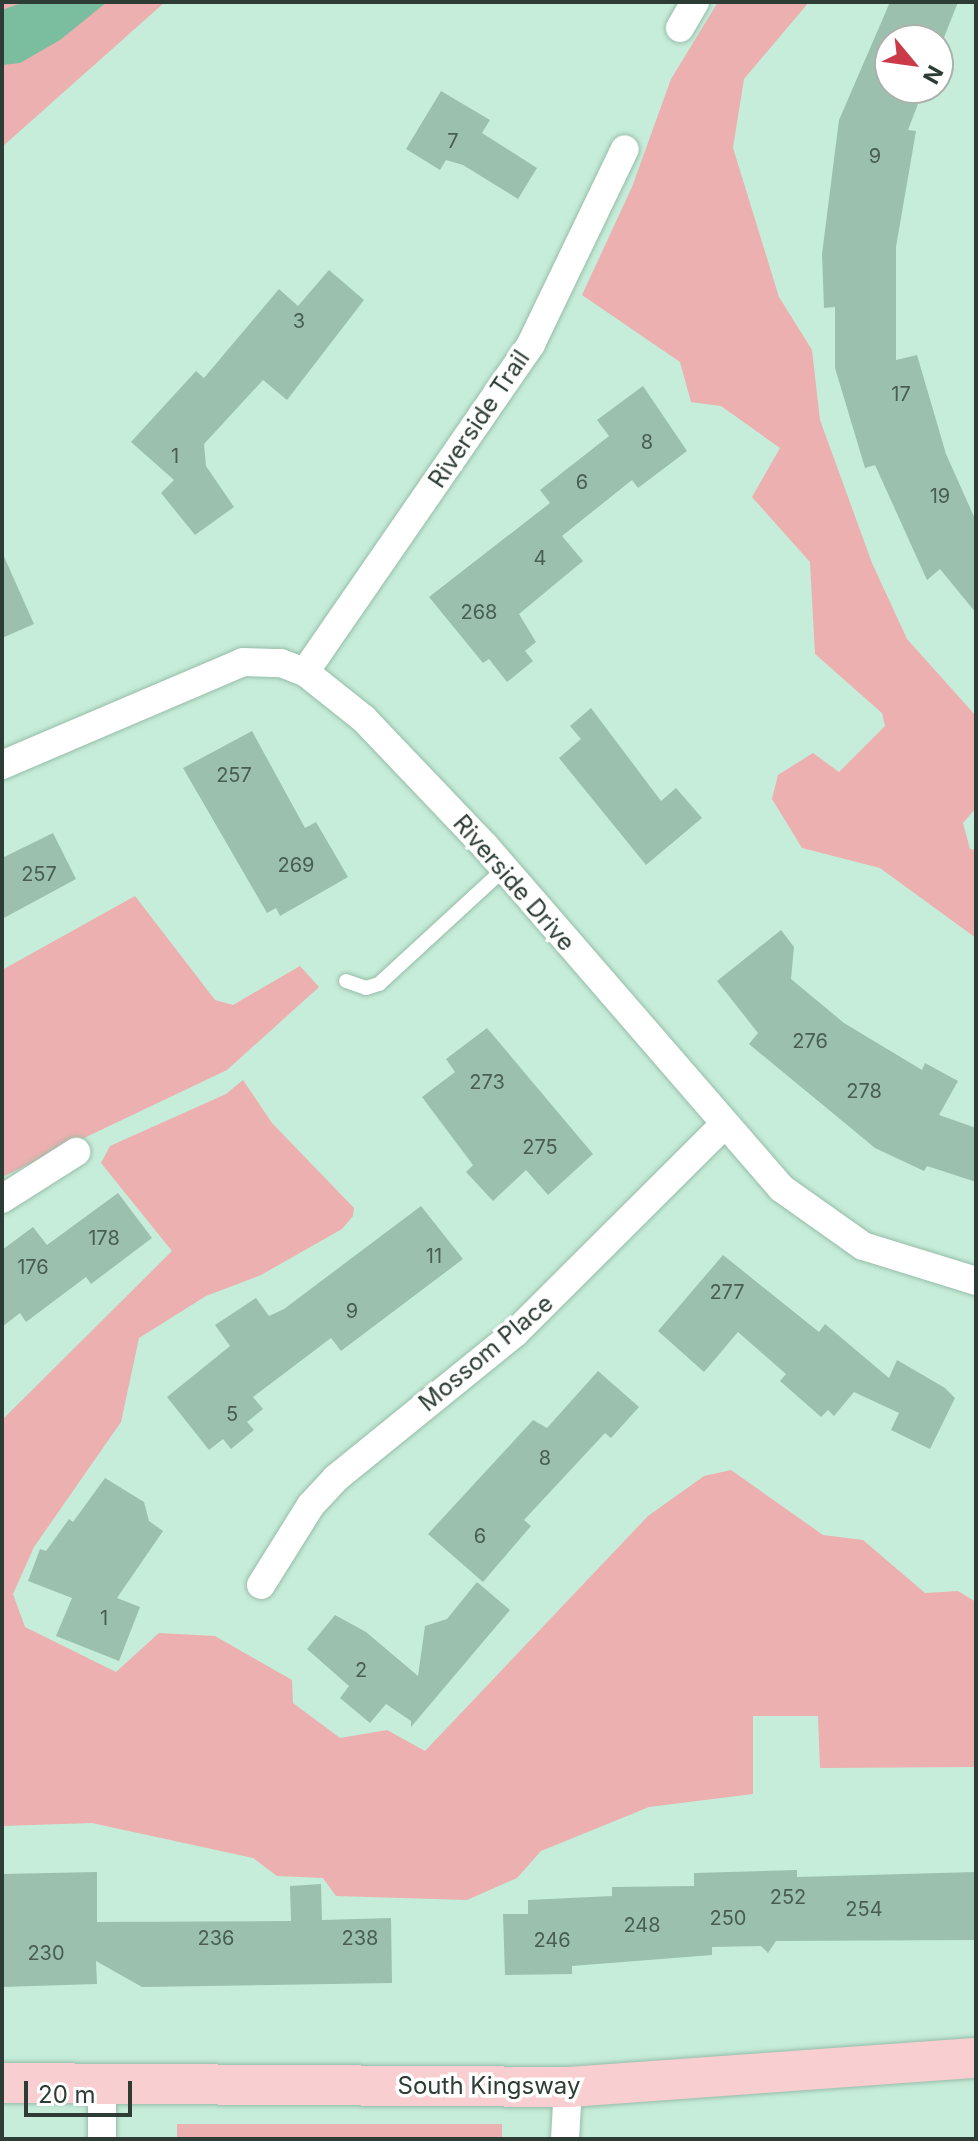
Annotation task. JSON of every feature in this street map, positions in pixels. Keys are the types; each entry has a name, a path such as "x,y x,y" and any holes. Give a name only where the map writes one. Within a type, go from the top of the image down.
{"street":[{"path":"680,28 695,2"},
{"name":"Riverside Trail","path":"305,672 531,344 625,149"},
{"name":"Riverside Drive","path":"2,765 243,662 281,663 305,672 364,719 505,868 722,1127 821,1222 901,1260 976,1281"},
{"name":"Mossom Place","path":"261,1585 311,1505 336,1478 515,1333 722,1127"},
{"path":"2,1199 76,1152"},
{"name":"South Kingsway","path":"2,2083 568,2087 976,2058"},
{"path":"102,2086 102,2139"},
{"path":"565,2139 568,2087"}],"lane":[{"path":"346,981 366,988 379,984 505,868"}],"shaded area":[{"path":"2,2 165,2 2,147"},
{"path":"24,2 107,2 60,40 20,63 2,65 2,10"},
{"path":"718,2 809,2 744,79 733,148 779,297 812,350 820,420 872,563 907,639 976,716 976,808 963,823 970,849 976,850 976,938 880,868 802,848 772,799 778,775 813,753 839,772 885,726 882,713 815,654 810,562 752,497 780,448 721,406 691,402 680,362 582,295 632,187 671,79"},
{"path":"135,896 215,1000 233,1005 300,966 319,987 227,1070 2,1177 2,970"},
{"path":"243,1080 272,1123 354,1208 353,1216 342,1229 261,1275 206,1296 139,1338 121,1422 34,1547 13,1594 25,1627 116,1672 159,1633 215,1636 292,1680 293,1703 340,1738 387,1730 425,1751 648,1516 704,1476 731,1470 823,1535 863,1540 925,1593 958,1591 976,1602 976,1767 820,1768 818,1716 753,1716 753,1794 649,1807 541,1851 517,1878 467,1900 336,1896 323,1878 277,1876 253,1858 92,1823 2,1826 2,1420 172,1251 101,1163 110,1146 226,1094"},
{"path":"177,2124 502,2124 502,2139 177,2139"}],"building":[{"path":"890,2 958,2 949,24 880,24"},
{"path":"874,39 874,104 918,104 908,130 916,131 896,247 896,360 917,355 946,454 976,521 976,613 940,569 927,580 875,465 865,468 835,368 835,307 824,308 822,254 839,120"},
{"path":"441,91 490,120 482,133 537,168 518,199 463,165 446,160 440,170 406,149"},
{"path":"329,270 364,300 287,400 263,380 204,444 206,466 234,507 195,535 161,493 174,480 131,442 196,371 204,378 279,289 298,306"},
{"path":"643,386 687,451 638,488 632,480 562,536 583,561 519,614 536,642 525,651 533,661 507,682 489,659 483,663 429,597 550,503 540,490 609,436 597,420"},
{"path":"2,552 34,624 2,638"},
{"path":"591,708 661,801 676,788 702,818 646,865 559,758 581,739 570,726"},
{"path":"252,731 305,828 316,822 348,877 280,916 276,908 267,913 183,768"},
{"path":"53,833 76,879 2,919 2,858"},
{"path":"781,930 794,947 791,979 844,1023 922,1070 925,1063 958,1081 939,1115 976,1128 976,1182 927,1166 924,1171 875,1148 749,1044 758,1033 717,981"},
{"path":"487,1028 593,1154 548,1195 526,1170 493,1201 466,1172 473,1165 422,1097 455,1072 446,1059"},
{"path":"118,1193 152,1238 91,1284 86,1277 26,1322 20,1313 2,1327 2,1250 33,1227 47,1245"},
{"path":"421,1206 463,1259 341,1351 331,1338 253,1397 263,1409 247,1422 254,1430 231,1449 223,1439 209,1450 167,1397 230,1346 215,1325 256,1298 269,1316 284,1309"},
{"path":"723,1255 819,1332 825,1324 889,1378 897,1360 945,1388 955,1398 930,1449 891,1430 899,1413 854,1392 834,1416 828,1410 821,1417 780,1381 786,1374 738,1332 704,1372 658,1331"},
{"path":"598,1371 639,1407 611,1438 605,1433 524,1520 531,1526 483,1582 428,1534 533,1420 547,1428"},
{"path":"105,1478 144,1502 149,1521 163,1531 117,1598 140,1607 119,1661 56,1636 72,1598 28,1581 40,1549 46,1551 69,1519 73,1522"},
{"path":"477,1582 510,1610 411,1727 411,1721 386,1704 370,1723 340,1698 349,1686 307,1649 335,1615 366,1632 418,1676 425,1626 447,1619"},
{"path":"797,1870 797,1877 976,1872 975,1940 776,1941 768,1953 761,1946 712,1947 712,1955 572,1966 572,1974 505,1975 503,1914 528,1914 528,1900 612,1896 612,1887 694,1886 694,1873"},
{"path":"97,1872 97,1922 291,1921 290,1886 321,1884 322,1920 391,1918 392,1983 142,1987 96,1961 97,1984 2,1987 2,1874"}]}
